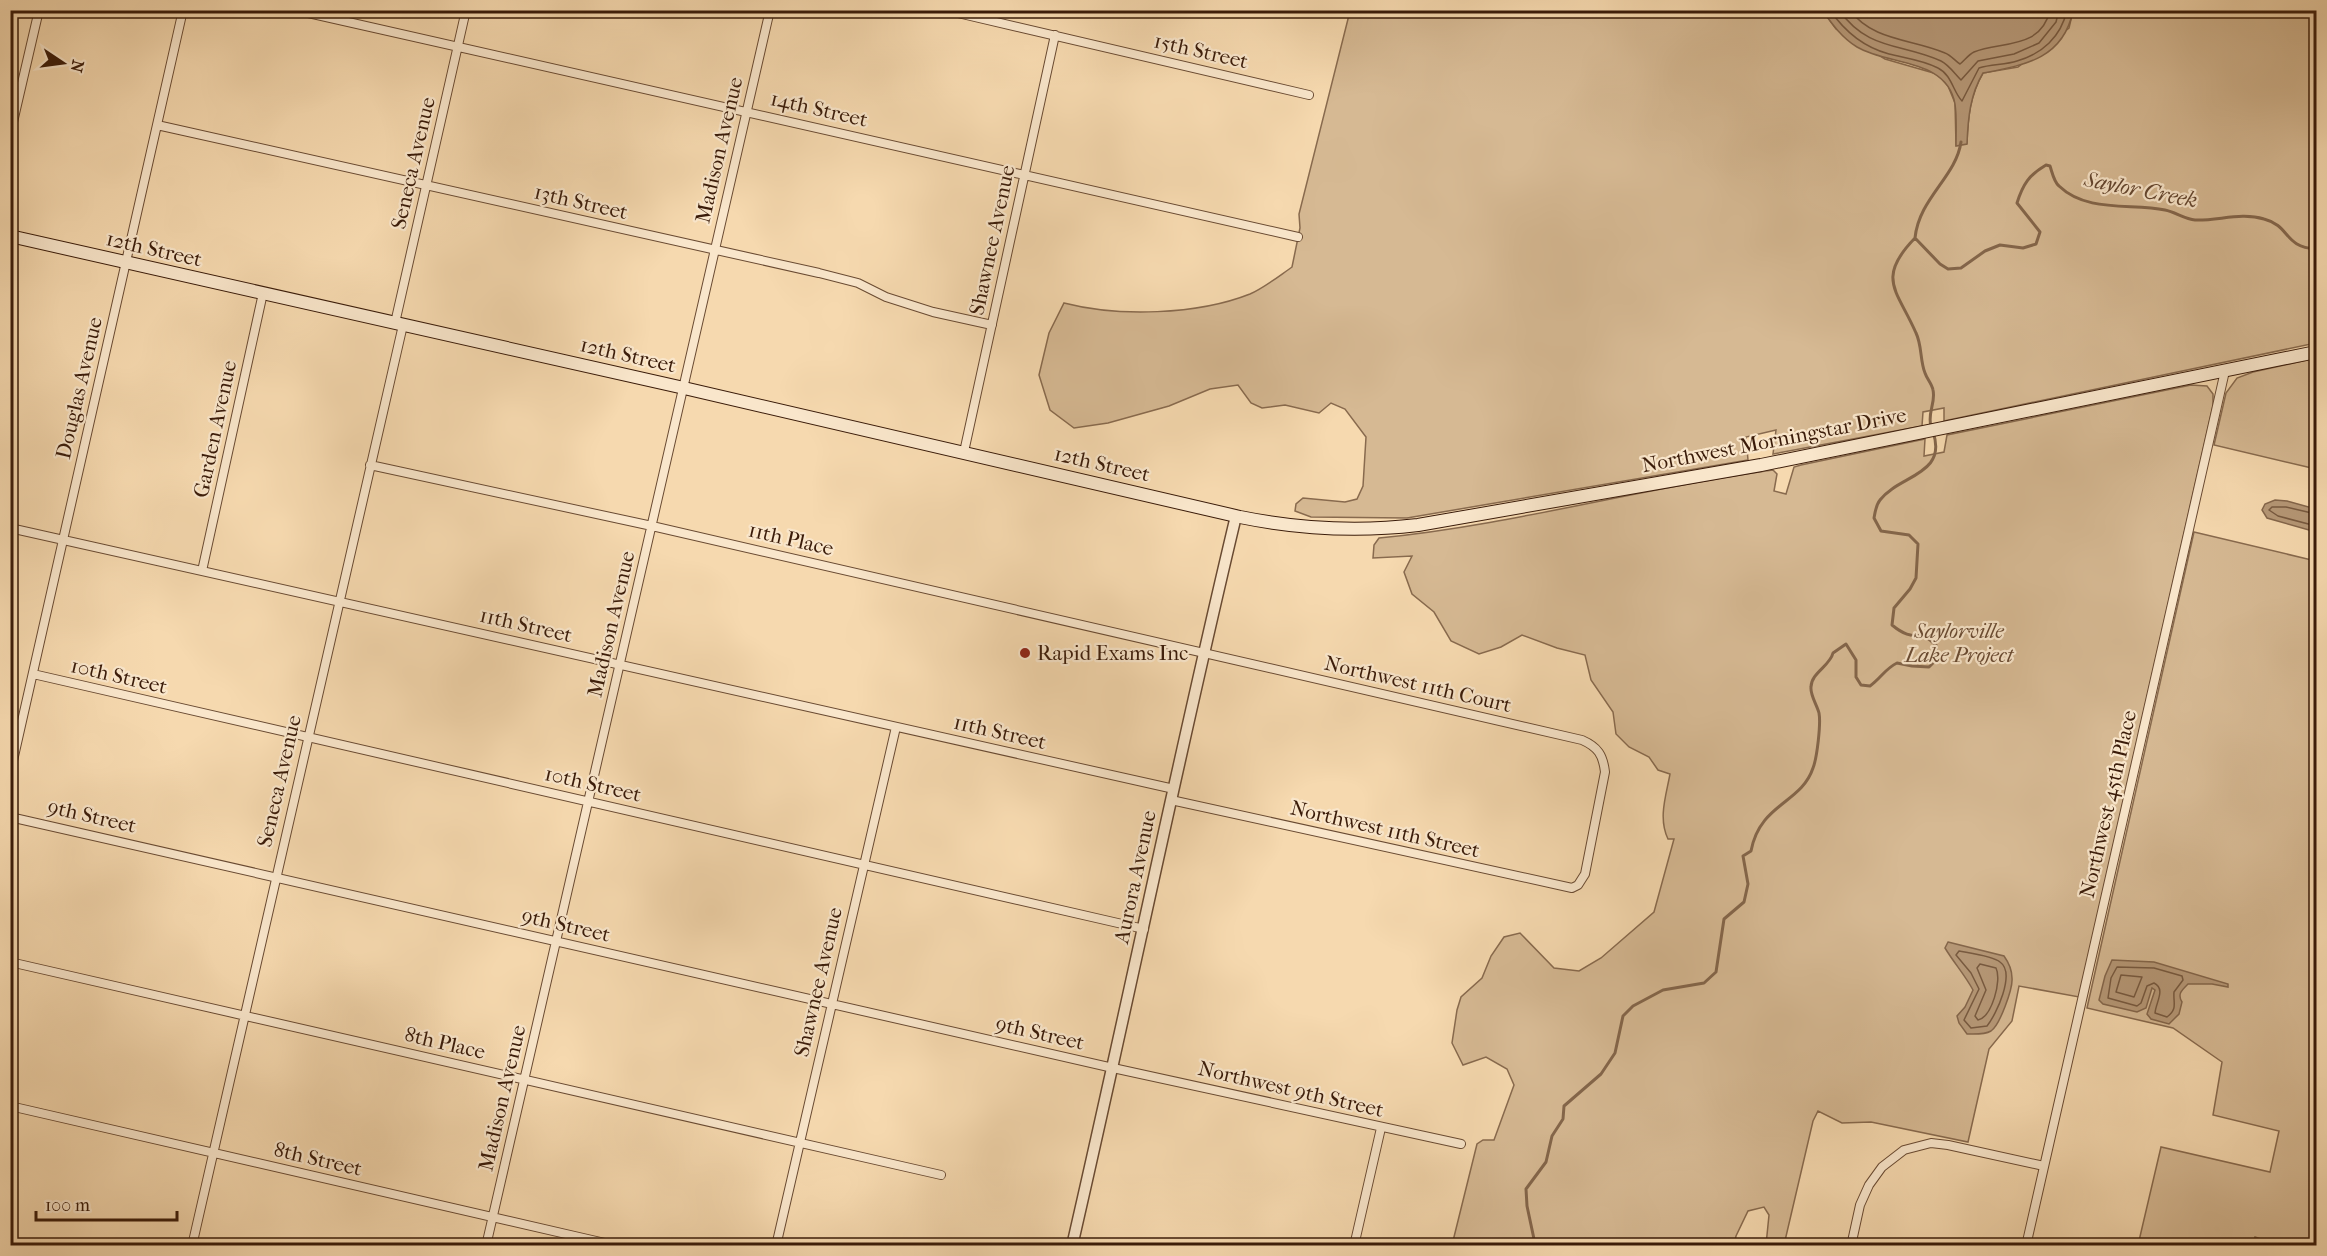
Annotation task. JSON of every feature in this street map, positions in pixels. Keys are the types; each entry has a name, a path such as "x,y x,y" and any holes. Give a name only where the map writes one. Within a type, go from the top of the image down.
{"main road":[{"name":"12th Street","path":"10,236 684,388 1236,516"},
{"name":"Northwest Morningstar Drive","path":"1236,516 1332,529 1381,529 1418,525 1761,465 2316,352"}],"street":[{"path":"10,135 39,10"},
{"name":"Douglas Avenue","path":"10,774 183,10"},
{"name":"14th Street","path":"295,10 1298,237"},
{"name":"Seneca Avenue","path":"192,1245 370,465 426,186 466,10"},
{"name":"Madison Avenue","path":"486,1245 770,10"},
{"name":"15th Street","path":"945,10 1309,95"},
{"name":"Shawnee Avenue","path":"964,452 1055,35"},
{"name":"13th Street","path":"158,125 858,283 886,297 933,312 992,325"},
{"name":"Garden Avenue","path":"202,571 263,293"},
{"name":"Northwest 45th Place","path":"2026,1245 2225,371"},
{"name":"11th Place","path":"370,465 652,526 1203,653"},
{"name":"Aurora Avenue","path":"1072,1245 1144,929 1203,653 1236,516"},
{"name":"11th Street","path":"10,528 896,727 1173,794"},
{"name":"Northwest 11th Court","path":"1203,653 1582,740 1593,745 1604,760 1605,772 1585,874"},
{"name":"10th Street","path":"33,675 1144,929"},
{"name":"Shawnee Avenue","path":"776,1245 896,727"},
{"name":"Northwest 11th Street","path":"1173,794 1565,888 1578,885 1585,874"},
{"name":"9th Street","path":"10,817 1113,1068"},
{"name":"8th Place","path":"10,962 941,1175"},
{"name":"Northwest 9th Street","path":"1113,1068 1461,1144"},
{"name":"8th Street","path":"10,1106 618,1245"},
{"path":"1354,1245 1381,1128"},
{"path":"1851,1245 1860,1205 1869,1185 1892,1157 1917,1145 1931,1143 1948,1145 2044,1166"}],"green space":[{"path":"1350,11 1823,11 1836,29 1885,59 1937,74 1948,86 1955,103 1956,145 1967,143 1970,107 1983,73 2018,67 2069,28 2073,11 2316,11 2316,343 1944,421 1944,408 1923,412 1922,426 1773,454 1776,430 1746,437 1748,460 1407,518 1311,517 1295,511 1296,504 1303,498 1345,502 1357,499 1363,486 1366,437 1345,409 1331,403 1319,413 1285,405 1262,408 1251,403 1238,385 1210,389 1169,406 1108,423 1074,428 1050,410 1039,375 1049,333 1064,303 1133,312 1182,310 1229,301 1250,294 1292,267 1300,228 1299,214"},
{"path":"2316,358 2316,469 2214,445 2226,393 2237,378 2253,372"},
{"name":"Saylorville Lake Project","path":"2191,385 2207,386 2213,394 2213,406 2079,997 2019,986 2012,1021 1989,1049 1968,1142 1871,1122 1842,1123 1818,1111 1813,1121 1784,1245 1766,1245 1769,1215 1764,1207 1748,1211 1734,1245 1452,1245 1477,1144 1483,1140 1494,1140 1514,1085 1507,1069 1486,1057 1463,1065 1452,1043 1461,997 1482,978 1491,956 1504,937 1520,933 1554,968 1579,971 1601,958 1654,912 1674,839 1668,839 1663,815 1670,774 1658,770 1649,757 1629,747 1616,734 1613,712 1591,680 1585,655 1557,648 1522,635 1501,647 1479,654 1451,641 1434,612 1412,594 1404,572 1412,556 1373,558 1374,545 1379,538 1527,516 1674,486 1773,470 1777,474 1774,491 1786,494 1794,467 1801,465 1925,439 1924,456 1944,452 1947,435"},
{"path":"2194,532 2316,561 2316,1245 2279,1245 2255,1237 2253,1245 2138,1245 2161,1147 2270,1172 2279,1131 2213,1115 2222,1062 2173,1028 2087,1008"}],"water":[{"path":"1823,11 2073,11 2061,40 2051,50 2027,63 1983,73 1970,107 1967,144 1956,146 1955,104 1950,89 1941,78 1915,65 1870,53 1857,47 1842,35"},
{"path":"2275,500 2316,509 2316,532 2267,518 2262,510 2265,504"},
{"path":"1948,942 2004,956 2009,964 2012,983 2002,1014 1991,1031 1982,1034 1967,1034 1959,1023 1957,1016 1965,1007 1973,990 1945,948"},
{"path":"2112,960 2154,962 2228,984 2228,987 2188,984 2180,994 2182,1002 2179,1014 2169,1024 2151,1019 2147,1014 2155,990 2152,988 2146,1008 2137,1012 2103,1004 2099,1000"}],"waterway":[{"name":"Saylor Creek","path":"1961,142 1952,166 1923,211 1915,238 1940,264 1948,269 1961,268 1985,251 2000,245 2023,248 2036,244 2040,232 2017,203 2027,181 2046,165 2050,166 2059,186 2083,200 2110,206 2165,210 2195,220 2255,217 2273,222 2298,244 2316,249"},
{"path":"1915,238 1903,252 1893,275 1897,295 1918,338 1923,368 1934,395 1930,417 1931,426"},
{"path":"1532,1246 1534,1239 1526,1189 1546,1162 1552,1136 1563,1119 1564,1106 1601,1074 1615,1053 1623,1016 1633,1006 1663,990 1704,983 1716,972 1724,919 1744,902 1748,884 1743,856 1751,851 1763,823 1771,813 1800,789 1813,768 1819,725 1819,713 1811,690 1814,678 1833,653 1846,644 1856,660 1856,677 1861,685 1870,686 1897,663 1929,667 1937,659 1936,645 1924,635 1907,634 1892,625 1894,608 1916,578 1918,544 1909,535 1881,531 1874,518 1880,500 1888,492 1928,466 1934,457 1936,446 1933,432"}],"place":[{"name":"Rapid Exams Inc","path":"1025,653"}]}
